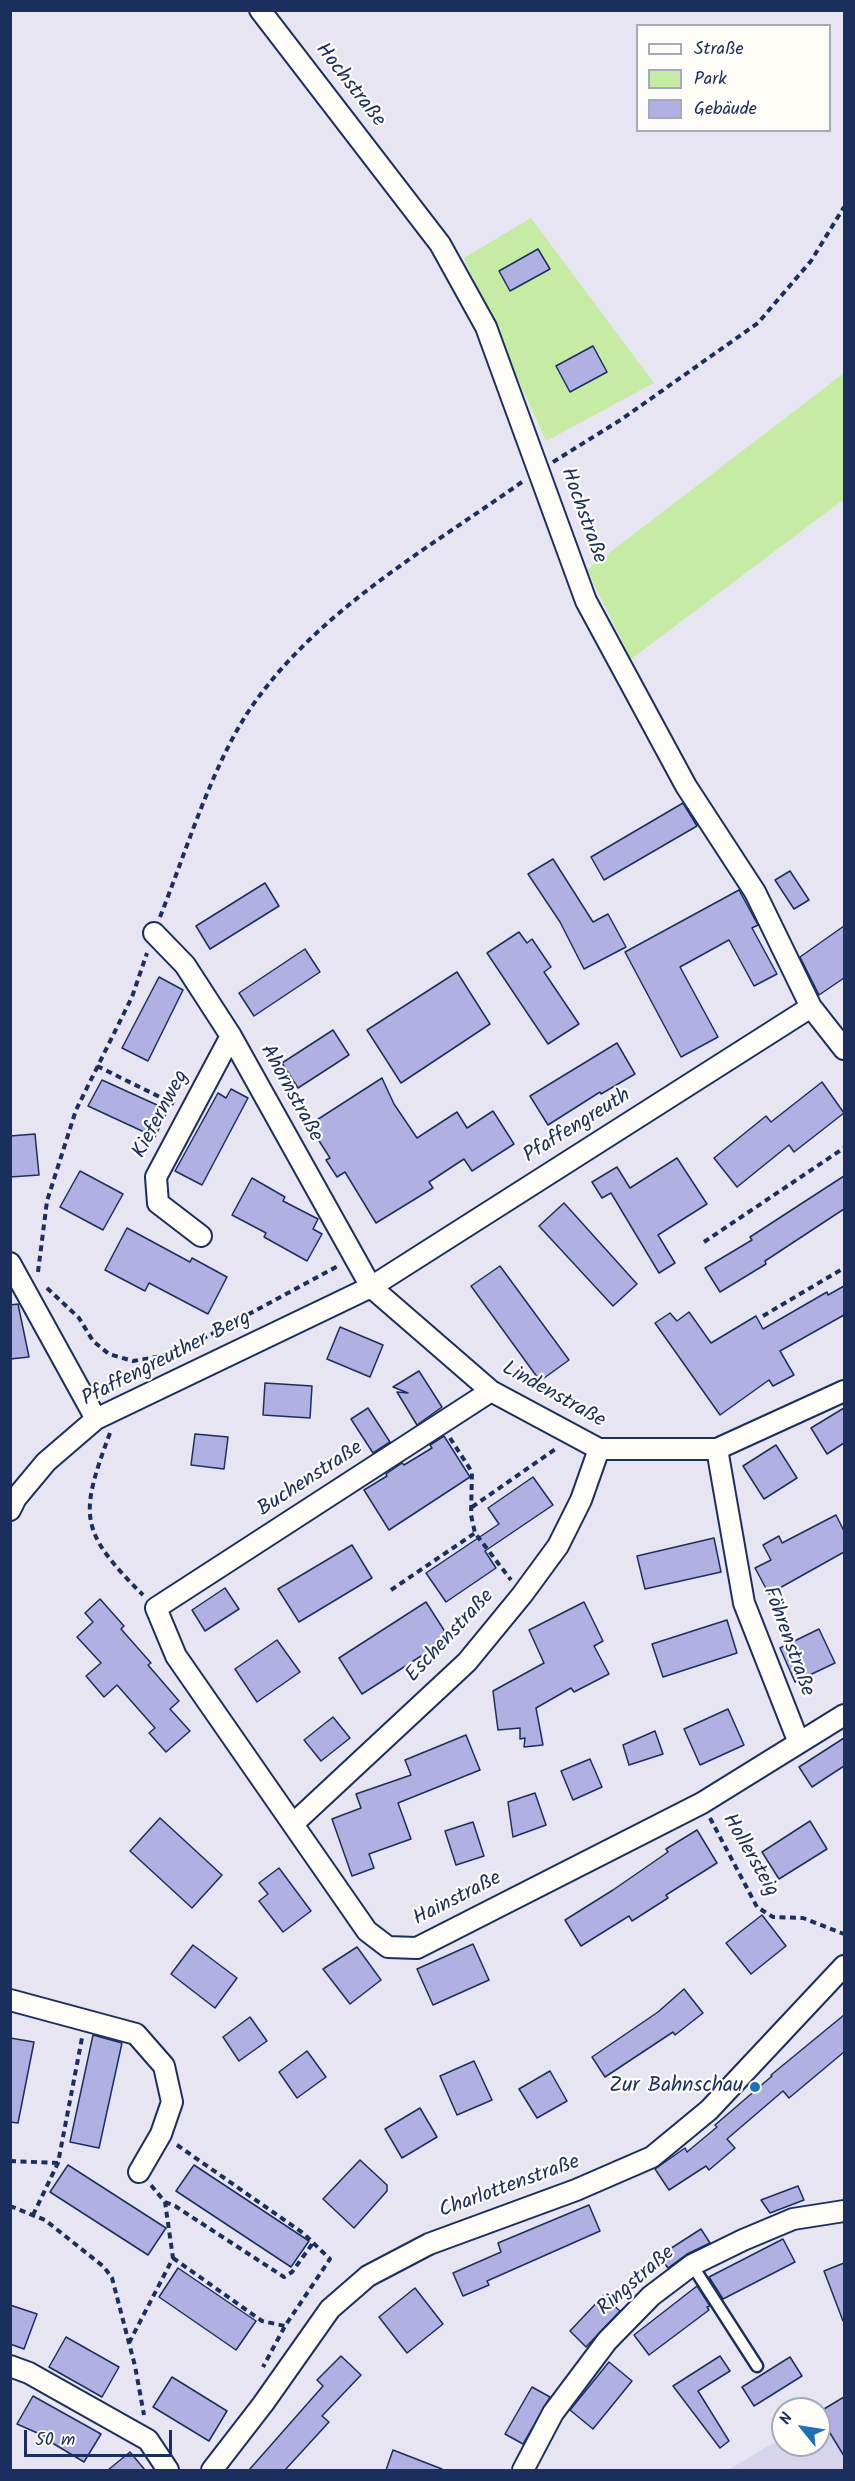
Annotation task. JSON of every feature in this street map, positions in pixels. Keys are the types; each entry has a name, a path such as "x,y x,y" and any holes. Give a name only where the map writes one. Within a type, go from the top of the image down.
{"street":[{"name":"Hochstraße","path":"260,10 440,244 486,327 586,601 686,786 755,892 811,1007 844,1049"},
{"name":"Ahornstraße","path":"154,933 185,965 231,1036 371,1287"},
{"name":"Pfaffengreuth","path":"371,1287 811,1007"},
{"name":"Kiefernweg","path":"201,1236 158,1203 156,1177 231,1036"},
{"path":"10,1263 31,1286 96,1419"},
{"name":"Lindenstraße","path":"371,1287 490,1391 599,1449 717,1449 844,1391"},
{"name":"Pfaffengreuther Berg","path":"12,1500 46,1462 96,1419 371,1287"},
{"name":"Buchenstraße","path":"156,1608 490,1391"},
{"name":"Eschenstraße","path":"293,1824 467,1662 522,1595 558,1546 582,1500 599,1449"},
{"name":"Föhrenstraße","path":"717,1449 744,1603 799,1743"},
{"name":"Hainstraße","path":"156,1608 176,1656 367,1931 388,1947 417,1948 702,1803 844,1715"},
{"name":"Charlottenstraße","path":"212,2470 263,2404 330,2309 368,2276 429,2244 576,2190 652,2157 709,2110 844,1966"},
{"path":"10,2001 136,2034 164,2066 172,2102 161,2134 139,2172"},
{"name":"Ringstraße","path":"523,2470 554,2413 607,2341 651,2296 692,2265 743,2240 793,2219 844,2211"},
{"path":"10,2366 29,2373 148,2440 168,2470"}],"lane":[{"path":"692,2265 758,2366"}],"path":[{"path":"355,1257 210,1335 162,1356 133,1361 109,1354 93,1341 79,1318 52,1291 31,1286 47,1201 76,1110 132,997 154,933 222,762 248,713 304,643 378,583 540,470 622,419 758,323 811,261 844,207"},
{"path":"97,1066 190,1112"},
{"path":"705,1242 844,1148"},
{"path":"763,1316 844,1268"},
{"path":"121,1406 92,1484 88,1506 93,1534 112,1564 156,1608"},
{"path":"441,1424 472,1472 471,1515 475,1533 522,1595"},
{"path":"471,1508 575,1436"},
{"path":"391,1590 475,1533"},
{"name":"Hollersteig","path":"702,1803 756,1907 772,1917 803,1918 844,1934"},
{"path":"33,2215 58,2163 85,2022"},
{"path":"161,2134 303,2233 330,2259 285,2326 260,2373"},
{"path":"10,2161 58,2163"},
{"path":"139,2172 165,2202 176,2206 284,2277 292,2272 313,2243"},
{"path":"128,2343 173,2258 165,2202"},
{"path":"10,2206 45,2220 104,2267 112,2278 135,2366 148,2440"},
{"path":"173,2258 262,2321 285,2326"}],"shaded area":[{"path":"844,2400 844,2470 728,2470 771,2444 771,2457 831,2457 831,2408"}],"green space":[{"path":"531,218 654,383 546,441 464,258"},
{"path":"844,373 844,499 631,659 587,570"}],"building":[{"path":"538,249 550,269 510,291 499,271"},
{"path":"593,346 607,372 570,392 556,366"},
{"path":"683,803 697,826 604,880 591,857"},
{"path":"553,859 593,922 608,914 626,947 584,969 560,922 528,874"},
{"path":"790,871 809,900 794,909 775,880"},
{"path":"265,883 279,906 210,949 196,926"},
{"path":"739,890 758,925 752,928 777,974 754,986 729,940 680,967 718,1037 681,1057 625,952"},
{"path":"844,926 844,978 819,995 800,957"},
{"path":"519,932 527,943 532,939 551,967 544,972 579,1024 548,1044 487,953"},
{"path":"305,949 320,972 254,1016 239,993"},
{"path":"457,972 490,1024 401,1083 367,1030"},
{"path":"159,977 183,990 148,1061 122,1048"},
{"path":"333,1030 349,1055 298,1088 282,1063"},
{"path":"617,1043 635,1074 601,1094 600,1092 548,1125 530,1096"},
{"path":"382,1078 394,1104 417,1138 457,1112 467,1128 493,1111 514,1144 472,1171 464,1159 429,1182 433,1188 376,1223 345,1172 337,1177 326,1160 330,1158 309,1125"},
{"path":"102,1080 168,1110 155,1137 88,1106"},
{"path":"822,1082 844,1113 794,1152 789,1145 737,1187 714,1158 766,1116 771,1122"},
{"path":"231,1089 248,1098 202,1185 175,1171 218,1093 226,1098"},
{"path":"35,1134 39,1175 10,1177 10,1136"},
{"path":"677,1158 707,1204 658,1235 675,1263 659,1273 611,1193 602,1198 592,1182 617,1167 630,1188"},
{"path":"80,1171 123,1194 103,1230 60,1207"},
{"path":"844,1176 844,1209 765,1261 766,1264 720,1292 705,1268 752,1240 750,1237"},
{"path":"252,1178 285,1197 283,1201 318,1219 313,1229 322,1234 307,1261 264,1237 266,1233 232,1215"},
{"path":"564,1203 637,1284 613,1306 539,1226"},
{"path":"127,1228 190,1262 192,1258 227,1277 208,1314 149,1283 145,1291 105,1270"},
{"path":"500,1266 569,1360 540,1381 471,1286"},
{"path":"844,1286 844,1315 780,1351 794,1375 773,1386 769,1380 720,1415 655,1323 670,1313 677,1321 689,1312 711,1343 756,1316 763,1329 827,1292 828,1295"},
{"path":"18,1304 29,1357 10,1359 10,1305"},
{"path":"340,1327 383,1345 370,1377 327,1359"},
{"path":"419,1371 442,1407 417,1425 397,1392 408,1393 393,1387"},
{"path":"265,1383 312,1386 310,1418 263,1415"},
{"path":"368,1408 390,1442 373,1453 351,1419"},
{"path":"844,1408 844,1443 827,1454 811,1428"},
{"path":"195,1434 228,1437 224,1469 191,1465"},
{"path":"444,1436 470,1477 389,1530 364,1490 387,1476 386,1474 402,1463 404,1465 432,1448 430,1445"},
{"path":"776,1445 797,1478 764,1499 743,1466"},
{"path":"533,1477 553,1505 485,1551 496,1568 446,1602 426,1573 499,1524 488,1508"},
{"path":"836,1515 844,1531 844,1552 769,1594 755,1568 771,1560 763,1545 779,1536 782,1543"},
{"path":"714,1538 721,1572 645,1589 637,1556"},
{"path":"352,1545 372,1578 299,1622 278,1589"},
{"path":"225,1588 239,1609 205,1631 192,1610"},
{"path":"100,1599 124,1626 121,1629 151,1663 148,1665 179,1701 170,1709 190,1731 166,1752 149,1733 155,1728 117,1685 104,1697 86,1676 101,1663 77,1637 93,1622 85,1613"},
{"path":"426,1602 449,1638 362,1694 339,1658"},
{"path":"584,1602 603,1641 594,1646 609,1674 574,1692 571,1688 536,1708 543,1745 524,1747 525,1738 520,1739 520,1728 498,1730 493,1691 544,1663 529,1630"},
{"path":"727,1620 737,1653 663,1677 652,1644"},
{"path":"819,1629 835,1663 795,1682 780,1648"},
{"path":"277,1640 300,1672 257,1702 235,1669"},
{"path":"728,1709 744,1745 700,1765 684,1729"},
{"path":"333,1717 350,1738 321,1761 304,1740"},
{"path":"655,1731 663,1754 629,1765 623,1745"},
{"path":"466,1735 480,1770 398,1803 411,1839 369,1854 374,1868 352,1876 332,1819 361,1808 356,1794 411,1775 405,1760"},
{"path":"844,1738 844,1766 812,1787 799,1767"},
{"path":"590,1759 602,1787 573,1800 561,1771"},
{"path":"535,1793 546,1825 513,1837 508,1802"},
{"path":"160,1818 222,1875 192,1908 130,1851"},
{"path":"810,1821 827,1849 779,1879 762,1852"},
{"path":"473,1822 484,1856 456,1865 445,1831"},
{"path":"697,1830 717,1863 666,1895 668,1898 632,1921 629,1916 581,1946 565,1920 613,1890 668,1852 666,1849"},
{"path":"279,1868 311,1911 283,1932 259,1901 268,1894 259,1883"},
{"path":"762,1915 786,1946 751,1974 726,1943"},
{"path":"473,1944 489,1980 433,2005 417,1969"},
{"path":"193,1945 237,1978 215,2008 171,1974"},
{"path":"357,1947 381,1980 350,2004 323,1969"},
{"path":"684,1989 703,2013 675,2035 673,2032 605,2077 592,2057 658,2012"},
{"path":"844,2015 844,2052 789,2098 783,2091 727,2139 735,2148 709,2170 706,2166 669,2190 655,2169 685,2148 687,2152 717,2127 715,2125 771,2075"},
{"path":"250,2017 267,2041 239,2061 223,2037"},
{"path":"93,2035 122,2043 99,2148 70,2142"},
{"path":"10,2038 34,2042 18,2123 10,2122"},
{"path":"307,2051 326,2077 297,2098 279,2072"},
{"path":"474,2061 492,2100 457,2115 440,2076"},
{"path":"550,2071 567,2101 537,2118 519,2089"},
{"path":"420,2108 437,2137 402,2158 385,2129"},
{"path":"360,2160 387,2185 387,2191 354,2228 323,2199"},
{"path":"68,2165 166,2228 148,2255 50,2192"},
{"path":"194,2165 309,2241 291,2267 176,2191"},
{"path":"798,2186 804,2200 770,2213 761,2200"},
{"path":"589,2205 600,2231 487,2281 489,2285 463,2296 453,2273 501,2252 498,2243"},
{"path":"701,2229 710,2243 687,2254 668,2268 659,2256"},
{"path":"783,2239 795,2262 723,2299 709,2277"},
{"path":"844,2263 844,2321 843,2321 824,2271"},
{"path":"178,2268 256,2321 236,2350 159,2297"},
{"path":"697,2286 710,2306 707,2307 709,2310 649,2355 634,2335"},
{"path":"415,2288 443,2324 407,2353 379,2317"},
{"path":"603,2296 620,2311 586,2347 570,2331"},
{"path":"10,2305 37,2314 24,2349 10,2344"},
{"path":"66,2337 119,2367 102,2397 49,2367"},
{"path":"341,2356 361,2375 322,2416 329,2422 285,2470 249,2470 323,2386 317,2380"},
{"path":"720,2356 730,2371 698,2391 729,2441 720,2448 673,2386"},
{"path":"790,2357 802,2376 754,2406 742,2387"},
{"path":"609,2362 632,2381 593,2429 570,2410"},
{"path":"172,2377 227,2411 209,2441 153,2407"},
{"path":"532,2387 550,2397 523,2444 505,2434"},
{"path":"33,2396 101,2434 84,2462 49,2441 51,2439 17,2424"},
{"path":"844,2397 844,2456 831,2435 831,2405"},
{"path":"393,2450 442,2469 442,2470 386,2470"},
{"path":"130,2452 145,2470 108,2470"}],"place":[{"name":"Zur Bahnschau","path":"755,2087"}]}
